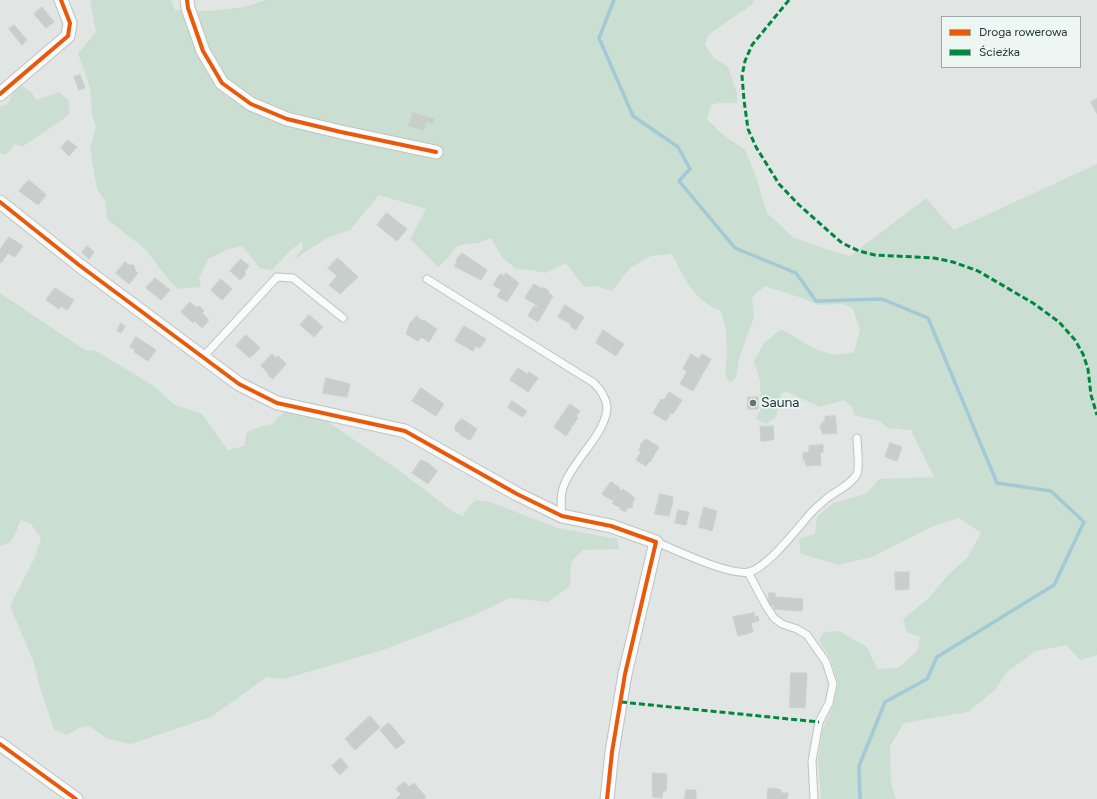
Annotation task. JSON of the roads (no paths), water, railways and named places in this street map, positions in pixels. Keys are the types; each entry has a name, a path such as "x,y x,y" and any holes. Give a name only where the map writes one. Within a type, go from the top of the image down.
{"street":[{"path":"0,94 68,36 70,23 61,0"},
{"path":"187,0 188,8 203,51 222,82 251,104 287,119 436,152"},
{"path":"0,202 79,265 239,384 277,403 405,431 517,494 562,516 611,526 656,542 625,674 612,752 607,799"},
{"path":"0,744 76,799"}],"lane":[{"path":"204,357 277,277 293,278 343,318"},
{"path":"427,279 594,383 605,398 607,407 598,432 573,467 563,488 561,501 562,516"},
{"path":"656,542 718,567 736,572 748,572 760,566 812,512 852,481 858,473 857,438"},
{"path":"748,572 774,618 782,624 797,629 807,635 826,662 833,684 829,702 819,722 812,761 814,799"}],"waterway":[{"path":"614,0 599,38 633,116 678,147 690,169 679,181 735,248 796,273 816,301 882,299 928,318 997,483 1051,491 1084,522 1054,585 937,657 927,679 885,702 859,766 860,799"}],"place":[{"name":"Sauna","path":"753,403"}]}
